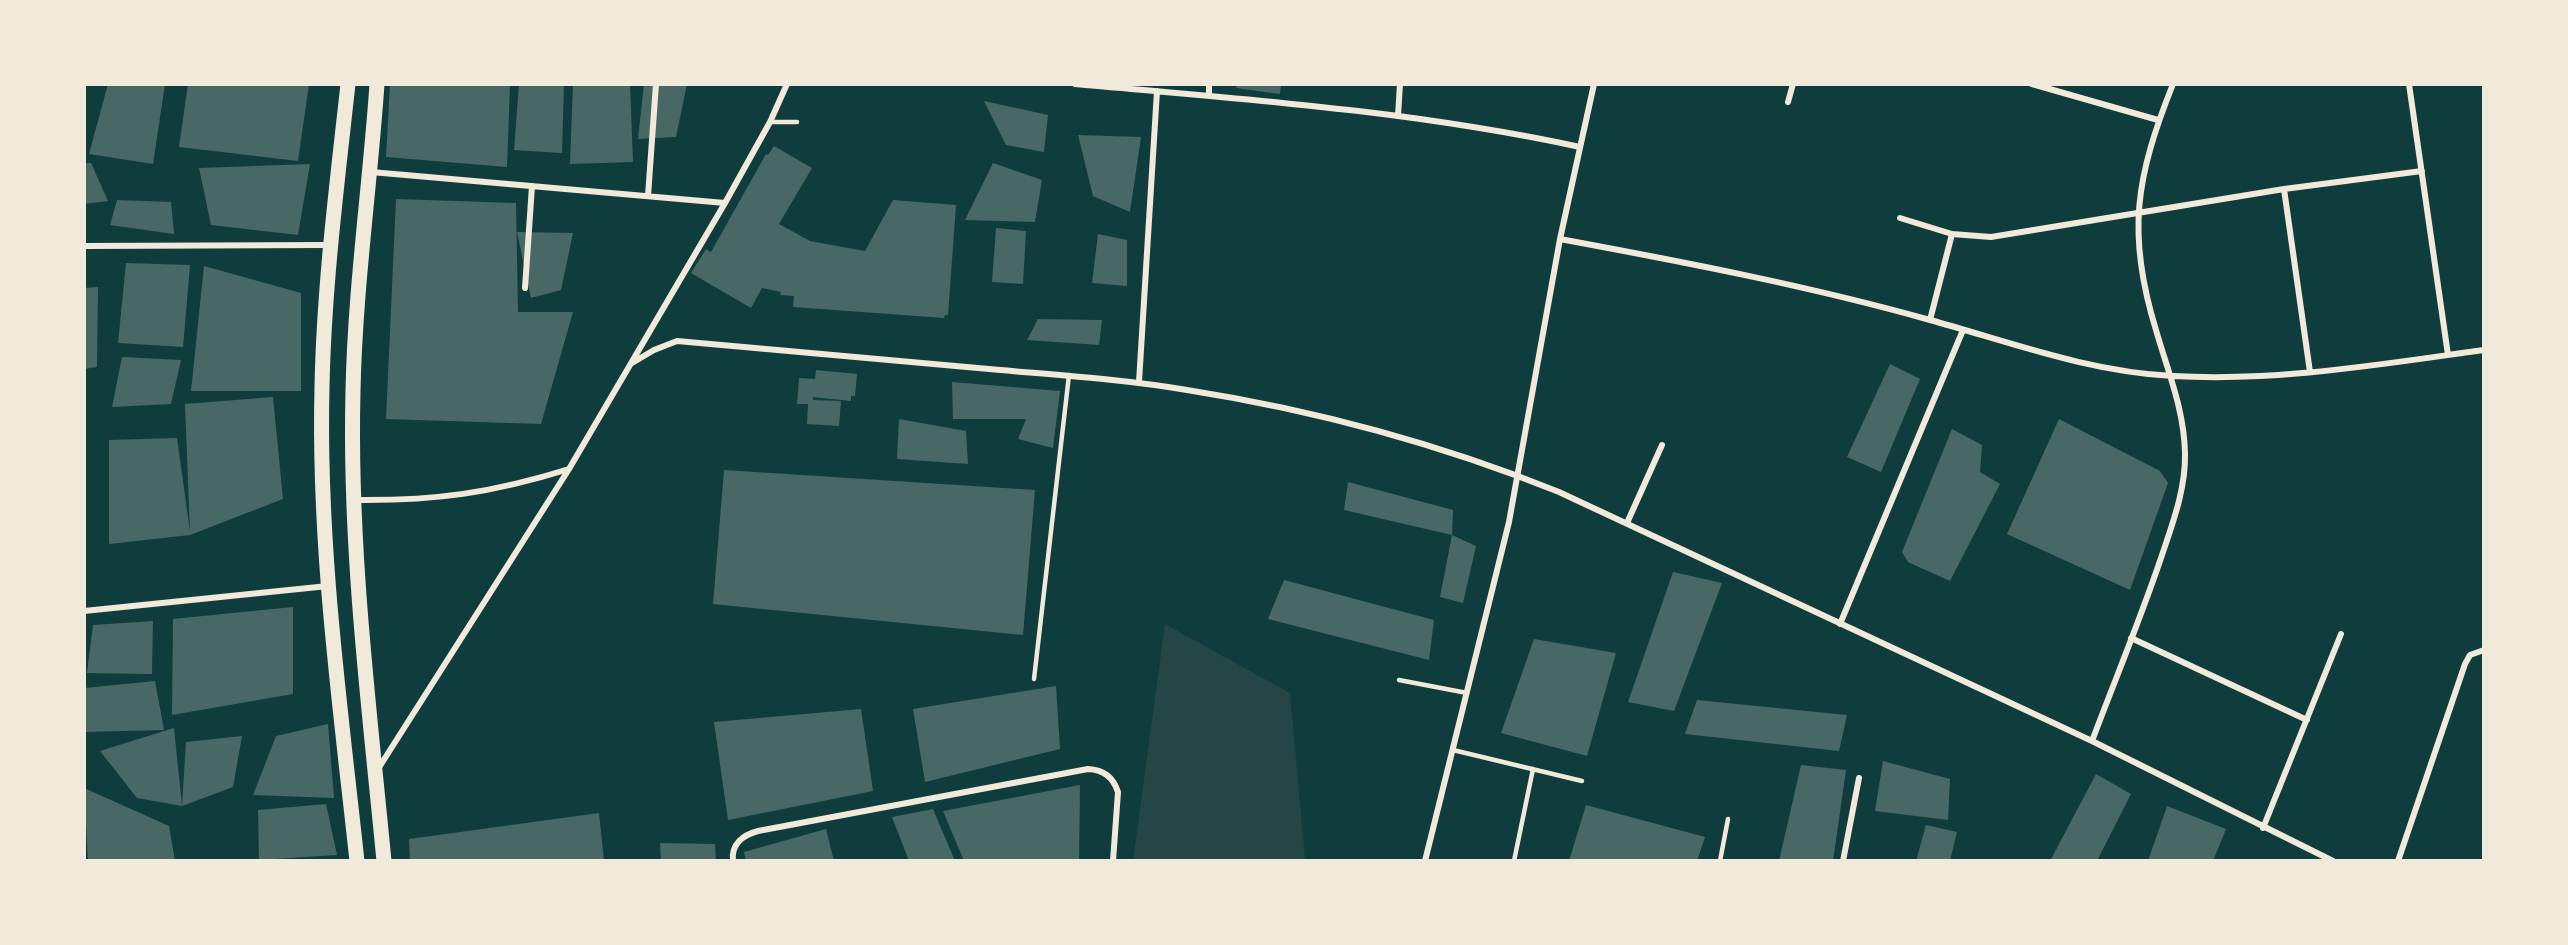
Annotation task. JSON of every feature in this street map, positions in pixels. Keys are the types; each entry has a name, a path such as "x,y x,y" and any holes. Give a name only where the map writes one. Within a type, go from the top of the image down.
{"main road":[{"path":"348,84 324,321 322,453 328,586 357,861"},
{"path":"377,84 371,172 356,320 352,392 353,500 362,644 384,861"}],"street":[{"path":"648,196 656,84"},
{"path":"376,772 569,469 725,203 770,122 787,84"},
{"path":"1075,84 1398,116 1469,125 1580,147"},
{"path":"1209,84 1209,96"},
{"path":"1398,116 1400,84"},
{"path":"1425,861 1468,693 1518,476 1560,239 1594,84"},
{"path":"1788,102 1793,84"},
{"path":"2032,84 2158,120"},
{"path":"2092,741 2181,495 2186,455 2182,415 2172,376 2144,293 2138,239 2138,212 2148,150 2173,84"},
{"path":"2409,84 2448,355"},
{"path":"1139,382 1157,91"},
{"path":"1900,218 1952,234 1971,237 2010,235 2284,189 2422,171"},
{"path":"371,172 725,203"},
{"path":"525,288 532,186"},
{"path":"2284,189 2310,372"},
{"path":"1930,320 1952,234"},
{"path":"1560,239 1709,268 1930,320 2031,351 2100,367 2172,376 2237,377 2310,372 2484,350"},
{"path":"84,246 332,245"},
{"path":"1840,624 1963,330"},
{"path":"632,363 676,341 1139,382 1235,398 1331,419 1425,445 1518,476 1628,523 2092,741 2333,861"},
{"path":"1628,523 1662,445"},
{"path":"353,500 408,501 463,496 517,485 569,469"},
{"path":"84,611 328,586"},
{"path":"2263,828 2341,634"},
{"path":"2131,638 2307,720"},
{"path":"2398,861 2465,664 2470,655 2484,650"},
{"path":"733,861 734,848 743,836 750,833 1088,769 1104,772 1118,792 1113,861"},
{"path":"1843,861 1859,778"}],"lane":[{"path":"770,122 797,122"},
{"path":"1034,679 1069,375"},
{"path":"1399,680 1468,693"},
{"path":"1453,750 1582,781"},
{"path":"1514,861 1533,769"},
{"path":"1720,861 1728,819"}],"shaded area":[{"path":"1165,624 1290,693 1305,860 1133,861"}],"building":[{"path":"108,84 165,84 153,164 89,154"},
{"path":"188,84 309,84 298,161 179,147"},
{"path":"390,84 510,84 507,167 386,157"},
{"path":"519,84 564,84 562,153 514,150"},
{"path":"573,84 630,84 633,162 570,164"},
{"path":"644,84 687,84 676,137 638,139"},
{"path":"1237,84 1281,84 1280,94 1236,88"},
{"path":"984,101 1048,115 1044,152 1006,145"},
{"path":"1078,135 1141,137 1130,212 1093,196"},
{"path":"774,146 812,168 779,224 810,241 865,251 893,200 956,205 948,315 944,318 793,307 794,296 780,295 781,292 762,288 751,308 691,273 706,249 711,252 766,154 768,155"},
{"path":"84,163 91,163 108,201 84,204"},
{"path":"993,163 1042,180 1035,222 965,220"},
{"path":"310,164 298,235 211,225 199,168"},
{"path":"396,199 516,203 518,312 573,312 541,424 386,419"},
{"path":"117,200 171,202 174,234 110,225"},
{"path":"996,228 1026,231 1023,284 992,282"},
{"path":"517,232 573,233 561,290 531,298"},
{"path":"1098,234 1127,240 1127,286 1092,283"},
{"path":"126,263 190,265 183,347 118,343"},
{"path":"204,266 301,293 301,391 191,391"},
{"path":"98,287 97,367 84,369 84,288"},
{"path":"1038,319 1102,320 1099,345 1027,340"},
{"path":"122,357 181,360 171,404 112,407"},
{"path":"1890,364 1920,379 1881,472 1847,457"},
{"path":"816,370 857,374 855,396 851,396 851,401 813,397 813,400 841,401 839,426 807,424 808,404 797,404 799,378 815,379"},
{"path":"952,382 1060,391 1053,448 1018,439 1026,419 953,419"},
{"path":"273,397 283,499 190,535 109,544 109,440 177,438 190,532 185,404"},
{"path":"899,419 966,431 968,464 897,459"},
{"path":"2059,419 2160,471 2168,483 2130,590 2007,534"},
{"path":"1952,429 1982,445 1980,472 2000,484 1950,581 1908,562 1902,552"},
{"path":"724,470 1035,490 1023,635 713,604"},
{"path":"1348,482 1453,510 1452,535 1344,510"},
{"path":"1452,535 1476,546 1463,603 1440,597"},
{"path":"1673,572 1722,583 1674,711 1628,702"},
{"path":"1284,580 1434,620 1429,660 1268,619"},
{"path":"293,607 293,694 172,715 173,619"},
{"path":"153,621 152,674 87,673 93,625"},
{"path":"1534,639 1616,653 1587,756 1501,733"},
{"path":"155,681 164,730 84,732 84,688"},
{"path":"1056,686 1060,749 925,782 913,709"},
{"path":"1697,700 1847,715 1839,751 1685,734"},
{"path":"861,709 873,791 728,820 714,722"},
{"path":"328,724 334,798 253,795 276,736"},
{"path":"174,728 182,806 137,798 100,751"},
{"path":"242,736 233,787 182,806 186,742"},
{"path":"1883,761 1950,779 1948,820 1875,811"},
{"path":"1801,765 1846,770 1833,861 1779,861"},
{"path":"2096,774 2131,794 2097,861 2050,861"},
{"path":"1080,785 1079,861 964,861 943,811"},
{"path":"84,788 169,826 175,861 88,861"},
{"path":"326,804 337,855 259,860 258,810"},
{"path":"1586,805 1705,837 1697,861 1569,861"},
{"path":"2167,806 2226,829 2213,861 2148,861"},
{"path":"933,809 955,861 909,861 892,817"},
{"path":"599,813 604,861 410,861 409,839"},
{"path":"1926,825 1957,832 1950,861 1916,861"},
{"path":"826,829 834,861 746,861 744,852"},
{"path":"660,843 715,844 716,861 661,861"}]}
